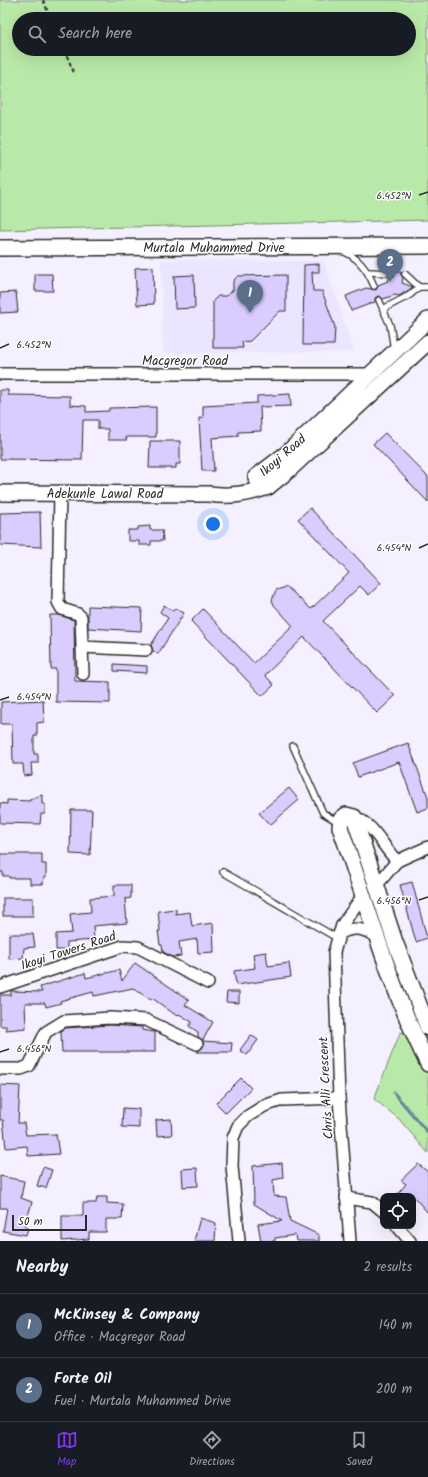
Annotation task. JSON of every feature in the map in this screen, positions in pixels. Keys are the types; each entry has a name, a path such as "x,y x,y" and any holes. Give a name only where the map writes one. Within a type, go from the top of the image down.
{"main road":[{"name":"Murtala Muhammed Drive","path":"0,248 428,246"},
{"name":"Ikoyi Road","path":"428,320 286,454 256,477 258,486 268,487 289,470 428,342"},
{"path":"209,494 239,486 256,477"},
{"path":"209,494 224,496 242,495 268,487"},
{"name":"Adekunle Lawal Road","path":"0,493 209,494"},
{"path":"428,1028 408,979 376,886 347,818 340,827 362,897 412,1031 428,1064"}],"street":[{"name":"Macgregor Road","path":"0,374 370,374"},
{"path":"60,493 58,602 62,609 80,616 83,674"},
{"path":"82,647 146,650"},
{"path":"347,818 362,820 370,827 387,852 396,861"},
{"path":"376,886 396,861 428,847"},
{"name":"Chris Alli Crescent","path":"350,1241 339,1098 334,952 338,936 345,919 362,897"},
{"path":"338,936 357,928 376,937"},
{"name":"Ikoyi Towers Road","path":"0,987 123,946 138,947 208,983"},
{"path":"0,1069 21,1069 29,1066 46,1032 64,1021 110,1018 146,1020 197,1044"},
{"path":"239,1241 232,1166 233,1138 238,1126 248,1116 264,1106 282,1100 339,1098"},
{"path":"346,1198 372,1202 380,1209"},
{"path":"400,1229 410,1241"}],"lane":[{"path":"331,246 349,253 368,272 374,286"},
{"path":"368,272 392,273"},
{"path":"405,274 419,287"},
{"path":"383,309 410,295 419,287 428,287"},
{"path":"379,300 390,325 394,351"},
{"path":"293,746 323,813 333,819 347,818"},
{"path":"223,872 338,936"}],"path":[{"path":"44,0 48,12"},
{"path":"67,56 74,75"}],"shaded area":[{"path":"161,260 324,261 354,352 163,353"}],"green space":[{"path":"0,0 428,0 428,220 0,230"},
{"path":"428,1024 428,1153 399,1119 374,1099 400,1033"}],"building":[{"path":"319,264 319,272 312,272 313,291 322,291 335,327 334,345 303,345 304,265"},
{"path":"153,267 154,304 137,305 135,268"},
{"path":"395,272 401,272 403,278 402,283 413,287 399,296 395,295 383,299 378,296 375,298 375,302 351,311 346,296 366,288 376,290 378,285 388,281 390,277 394,276"},
{"path":"35,274 52,274 53,291 35,291"},
{"path":"194,275 195,308 175,309 174,276"},
{"path":"286,275 286,311 280,311 250,341 242,342 243,348 213,348 213,301 218,296 226,296 233,290 233,281 238,276"},
{"path":"16,292 18,312 0,313 0,293"},
{"path":"0,390 8,390 8,395 70,396 70,405 86,406 86,412 109,411 109,408 156,407 156,437 126,437 127,440 108,440 108,429 98,429 98,420 83,420 82,460 0,459"},
{"path":"290,394 291,406 260,407 261,431 238,432 238,436 212,438 214,471 202,471 199,418 203,418 203,406 257,403 257,396"},
{"path":"385,433 428,477 428,502 373,444"},
{"path":"150,441 180,441 180,464 176,464 176,468 149,468"},
{"path":"310,508 381,583 369,595 360,586 323,621 395,696 377,713 304,637 265,675 274,685 262,696 191,621 203,609 254,663 293,626 274,605 272,600 276,590 287,587 311,609 349,573 298,519"},
{"path":"40,512 41,547 0,545 0,513"},
{"path":"150,526 150,530 162,530 163,541 151,541 151,545 139,545 139,541 128,541 128,530 138,530 138,527"},
{"path":"164,605 173,611 175,608 184,613 158,654 153,651 151,645 168,618 160,612"},
{"path":"88,606 142,608 141,631 88,628"},
{"path":"50,615 59,615 74,620 75,681 110,682 110,703 56,702 56,669 51,669"},
{"path":"114,664 147,666 147,673 114,671"},
{"path":"43,700 44,722 37,723 37,736 34,736 34,754 38,754 38,763 31,763 32,775 24,776 23,764 13,764 12,724 1,724 1,702"},
{"path":"408,743 428,797 428,808 417,812 399,762 358,777 353,763"},
{"path":"289,788 299,800 270,825 259,813"},
{"path":"42,795 42,804 45,804 45,814 41,814 40,824 0,823 0,803 7,804 7,800 30,801 30,799"},
{"path":"71,810 92,810 90,855 70,854"},
{"path":"0,854 42,854 42,864 46,864 46,877 44,877 43,884 30,884 30,878 9,878 9,876 3,876 3,872 0,872"},
{"path":"412,882 427,938 416,942 400,885"},
{"path":"114,885 131,885 131,898 125,899 127,923 93,926 94,940 67,942 67,950 56,950 56,934 72,933 70,914 91,912 90,898 114,896"},
{"path":"3,898 33,898 33,916 3,916"},
{"path":"176,909 176,914 190,912 192,926 213,923 214,952 198,953 197,939 179,942 181,956 173,957 163,952 162,945 160,945 158,931 160,931 158,911"},
{"path":"9,934 33,934 35,947 24,948 23,958 9,959"},
{"path":"266,952 268,966 289,963 291,977 236,985 234,971 255,968 253,954"},
{"path":"135,963 189,1000 185,1005 213,1022 203,1040 198,1037 198,1032 189,1026 192,1022 179,1014 177,1016 152,998 151,1000 133,988 94,996 93,992 60,1001 61,1003 46,1007 45,1003 25,1003 26,1028 6,1030 6,1026 0,1026 0,995 11,995 11,991 42,992 40,987 85,973 86,978 119,970 122,981"},
{"path":"227,992 239,992 239,1003 226,1002"},
{"path":"110,1025 142,1027 142,1030 155,1032 155,1052 62,1052 61,1031 66,1028"},
{"path":"251,1035 258,1040 247,1055 240,1050"},
{"path":"203,1041 232,1043 231,1052 197,1052 203,1047"},
{"path":"241,1078 251,1088 226,1113 216,1103"},
{"path":"0,1085 20,1086 18,1123 24,1123 26,1135 56,1134 59,1154 28,1156 27,1146 6,1148 3,1120 0,1120"},
{"path":"123,1108 139,1109 139,1128 122,1127"},
{"path":"171,1119 172,1135 157,1136 156,1120"},
{"path":"282,1163 283,1178 273,1180 274,1196 286,1197 290,1221 319,1235 319,1241 296,1241 295,1235 275,1238 275,1241 261,1241 258,1224 282,1221 254,1204 253,1166"},
{"path":"418,1164 428,1172 428,1213 416,1199 416,1193 398,1193 406,1184 401,1180"},
{"path":"43,1167 52,1170 46,1188 37,1186"},
{"path":"197,1168 198,1186 183,1187 182,1169"},
{"path":"0,1176 24,1181 21,1198 32,1202 25,1226 28,1228 26,1235 3,1231 7,1208 0,1208"},
{"path":"97,1197 107,1197 107,1203 123,1204 122,1219 106,1219 106,1232 89,1232 89,1239 62,1241 62,1216 83,1216 83,1203 96,1203"},
{"path":"200,1218 216,1223 215,1241 194,1241"}],"waterway":[{"path":"394,1093 428,1133"}],"place":[{"name":"Forte Oil","path":"390,282"},
{"name":"McKinsey & Company","path":"250,313"}]}
